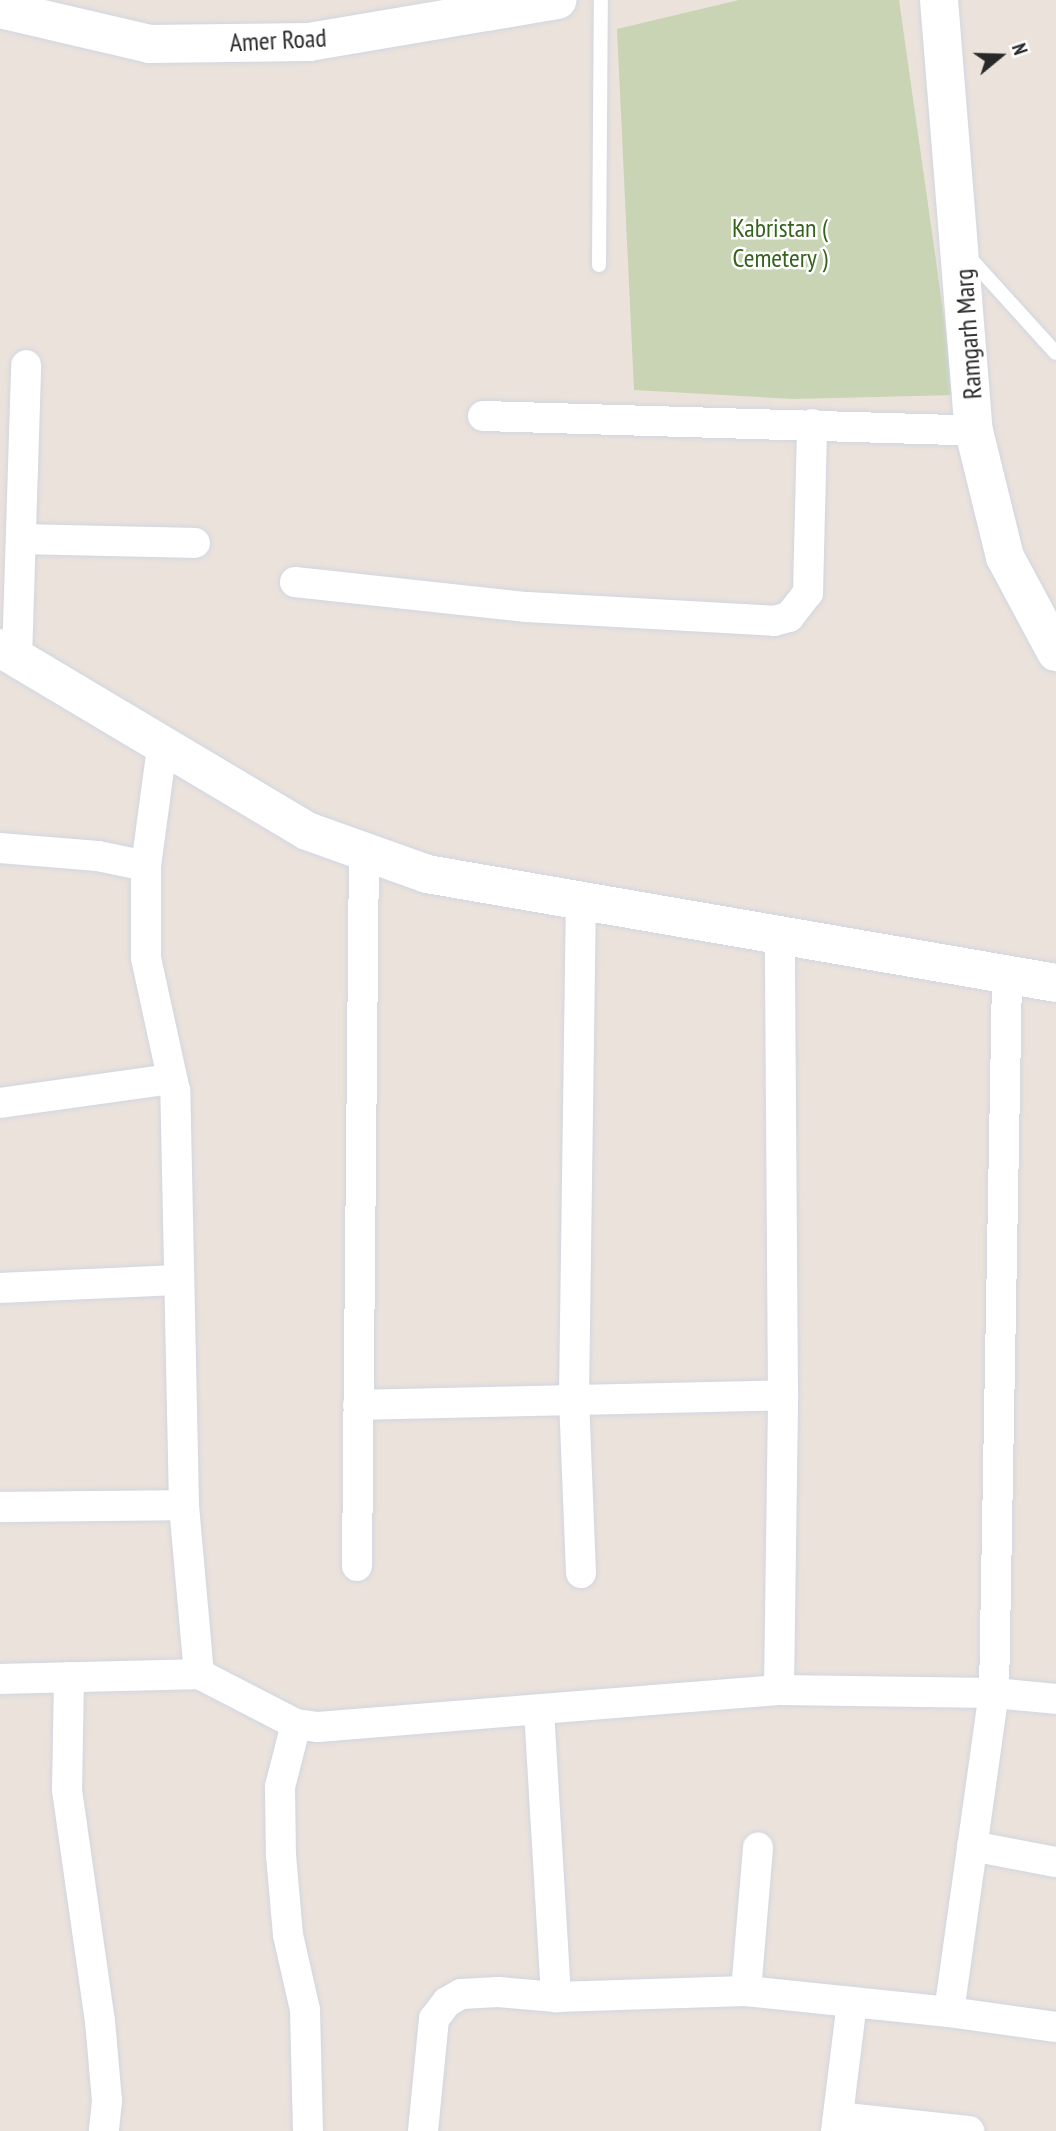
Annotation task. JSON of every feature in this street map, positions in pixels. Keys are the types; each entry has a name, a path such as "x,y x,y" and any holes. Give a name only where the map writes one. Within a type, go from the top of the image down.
{"street":[{"name":"Amer Road","path":"0,9 150,44 309,42 557,0"},
{"name":"Ramgarh Marg","path":"939,0 962,249 974,431 1005,557 1056,652"},
{"path":"26,365 22,539 8,653 162,748 307,831 364,854 427,874 581,900 780,939 1056,983"},
{"path":"483,416 974,431"},
{"path":"295,582 527,607 774,621 789,617 808,593 812,424"},
{"path":"22,539 195,543"},
{"path":"162,748 146,866 146,958 171,1079 176,1091 184,1505 199,1674"},
{"path":"0,848 146,866"},
{"path":"357,1566 364,854"},
{"path":"581,900 574,1397 581,1573"},
{"path":"779,1690 783,1395 780,939"},
{"path":"949,2012 994,1693 1007,977"},
{"path":"0,1103 171,1079"},
{"path":"0,1288 179,1280"},
{"path":"358,1405 574,1397 783,1395"},
{"path":"0,1507 184,1505"},
{"path":"0,1679 199,1674 296,1724 318,1727 779,1690 994,1693 1056,1699"},
{"path":"69,1677 67,1790 100,2021 107,2101 103,2131"},
{"path":"539,1710 556,1997"},
{"path":"296,1724 280,1787 281,1855 288,1935 305,2010 308,2131"},
{"path":"972,1846 1056,1862"},
{"path":"746,1991 758,1847"},
{"path":"424,2131 434,2020 447,2002 461,1994 498,1992 556,1997 746,1991 949,2012 1056,2027"},
{"path":"852,2002 837,2124 969,2131"}],"lane":[{"path":"599,265 601,0"},
{"path":"962,249 1056,353"}],"green space":[{"name":"Kabristan ( Cemetery )","path":"739,0 899,0 955,395 793,399 634,390 617,29"}]}
